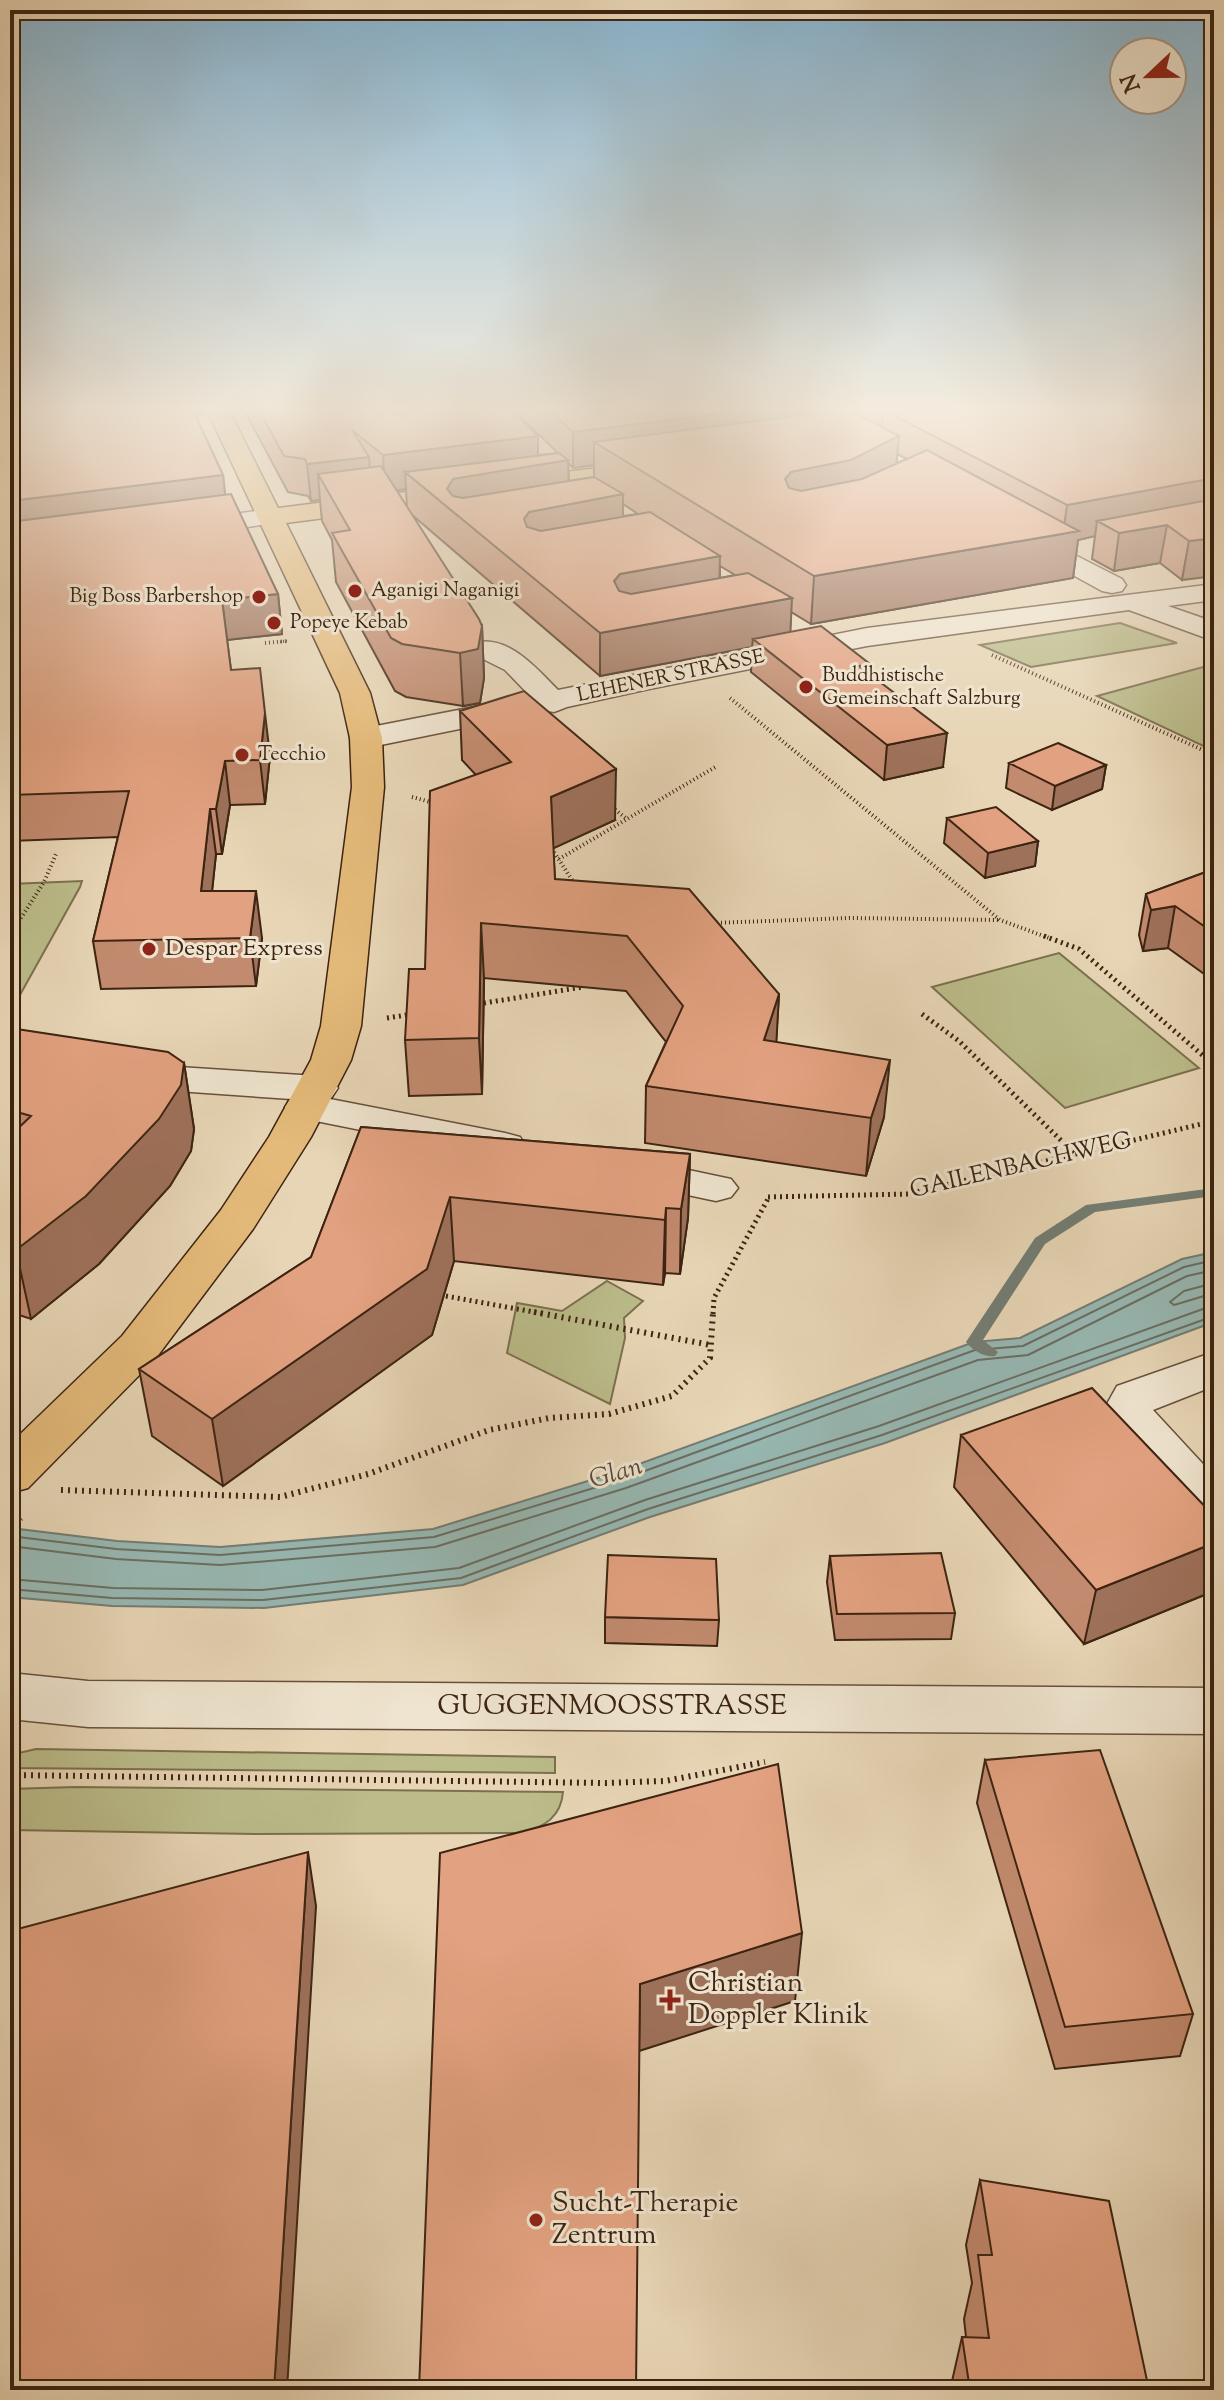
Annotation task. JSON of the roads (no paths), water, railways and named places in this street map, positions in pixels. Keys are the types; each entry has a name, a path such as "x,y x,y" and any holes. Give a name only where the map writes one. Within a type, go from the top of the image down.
{"main road":[{"path":"10,1475 139,1347 237,1219 312,1098 331,1060 341,1026 368,787 366,738 355,693 272,520"}],"street":[{"path":"162,532 249,520"},
{"path":"1006,526 1151,611 1214,632"},
{"path":"1058,555 1091,549"},
{"name":"LEHENER STRASSE","path":"366,738 554,703 819,645 1122,593 1214,592"},
{"path":"485,649 516,664 554,703"},
{"path":"10,1061 312,1098 548,1155"},
{"path":"594,1164 716,1188"},
{"path":"1214,1368 1134,1398 1128,1411 1214,1509"},
{"name":"GUGGENMOOSSTRASSE","path":"10,1696 88,1704 1214,1711"}],"water":[{"name":"Glan","path":"1214,1252 1214,1322 885,1443 650,1517 463,1585 264,1608 112,1606 10,1597 10,1528 117,1541 220,1547 433,1529 620,1471 974,1342 1020,1338 1182,1259"}],"waterway":[{"path":"990,1352 974,1342 1040,1241 1091,1208 1214,1192"}],"place":[{"name":"Aganigi Naganigi","path":"355,591"},
{"name":"Big Boss Barbershop","path":"259,597"},
{"name":"Popeye Kebab","path":"274,623"},
{"name":"Buddhistische Gemeinschaft Salzburg","path":"806,687"},
{"name":"Tecchio","path":"242,755"},
{"name":"Despar Express","path":"149,949"},
{"name":"Christian Doppler Klinik","path":"670,2000"},
{"name":"Sucht-Therapie Zentrum","path":"536,2220"}]}
